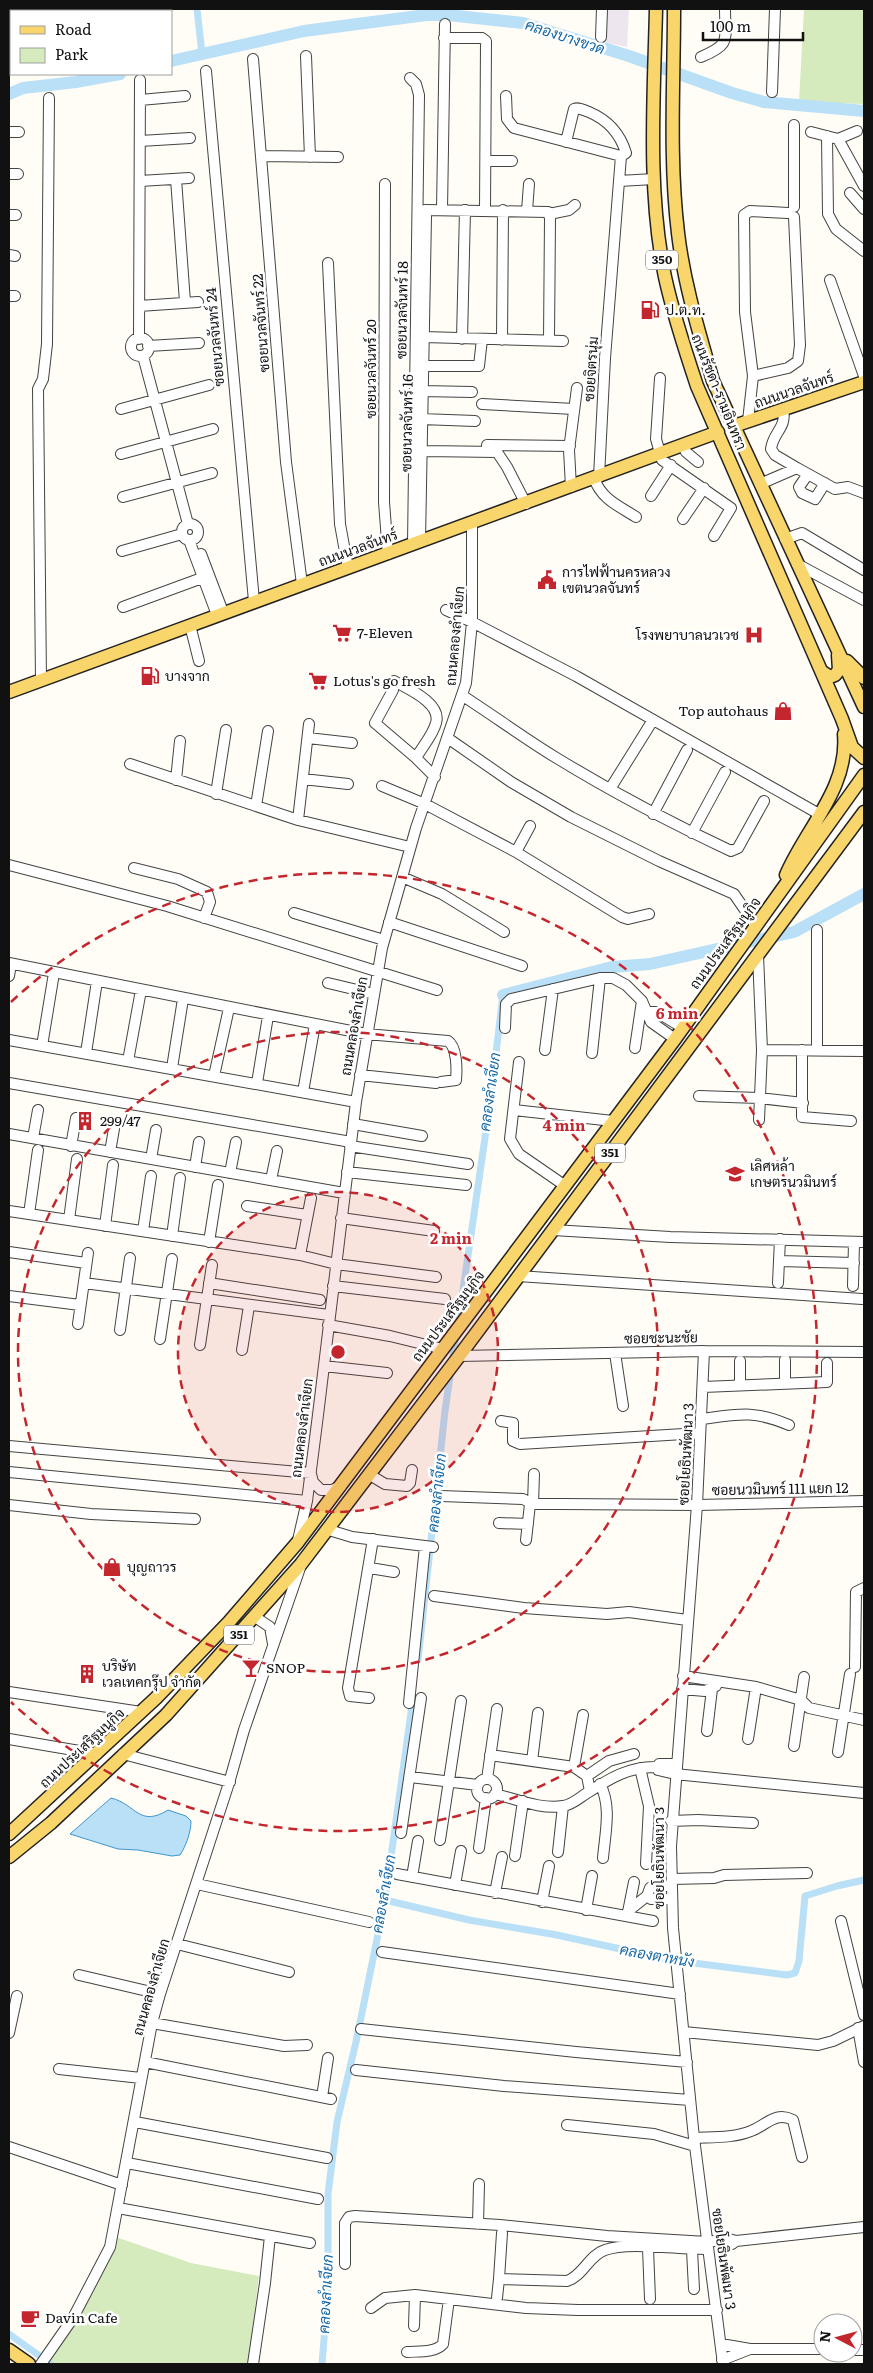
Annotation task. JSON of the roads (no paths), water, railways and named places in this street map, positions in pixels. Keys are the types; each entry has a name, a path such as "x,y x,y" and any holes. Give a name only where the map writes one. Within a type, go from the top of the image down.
{"main road":[{"name":"ถนนรัชดา-รามอินทรา","path":"656,9 654,179 659,240 679,333 697,386 842,719 852,747 864,758"},
{"name":"ถนนรัชดา-รามอินทรา","path":"674,9 674,189 685,276 714,381 864,707"},
{"name":"ถนนนวลจันทร์","path":"734,426 864,382"},
{"name":"ถนนนวลจันทร์","path":"9,692 254,601 472,524 718,432"},
{"path":"821,671 830,677 835,675 839,670 838,650"},
{"path":"838,650 864,678"},
{"path":"777,898 794,855 840,778 844,742 842,719"},
{"name":"ถนนประเสริฐมนูกิจ","path":"9,1834 141,1712 229,1622 298,1542 675,1039 864,775"},
{"path":"853,827 864,803"},
{"name":"351","path":"9,1857 51,1824 166,1714 255,1617 329,1530 864,812"},
{"path":"9,2350 29,2364"}],"street":[{"path":"601,37 602,9"},
{"path":"701,56 720,48 724,44 725,9"},
{"path":"772,92 775,9"},
{"path":"445,24 442,210 544,211 549,214 569,210 575,205"},
{"path":"444,38 482,38 486,41 485,210"},
{"path":"306,56 310,156"},
{"name":"ซอยนวลจันทร์ 22","path":"253,59 286,462 302,584"},
{"name":"ซอยนวลจันทร์ 24","path":"206,71 254,601"},
{"name":"ซอยนวลจันทร์ 18","path":"410,78 416,84 419,95 420,290 417,542"},
{"path":"139,339 140,80"},
{"path":"140,100 186,96"},
{"path":"506,96 507,119 514,128 621,156"},
{"path":"41,680 38,389 43,379 47,344 49,98"},
{"name":"ซอยจิตรนุ่ม","path":"566,142 574,109 578,108 601,117 609,123 626,150 625,154 621,156 596,478"},
{"path":"753,376 788,368 798,361 800,345 792,213 794,125"},
{"path":"811,132 833,137 857,131"},
{"path":"833,137 864,186"},
{"path":"833,137 828,214 836,229 864,250"},
{"path":"140,141 190,138"},
{"path":"262,156 338,157"},
{"path":"486,160 512,161"},
{"path":"140,181 189,178"},
{"path":"176,179 185,302"},
{"path":"619,180 654,179"},
{"name":"ซอยนวลจันทร์ 20","path":"385,184 384,502 388,554"},
{"path":"527,211 529,184"},
{"path":"850,193 864,209"},
{"name":"ซอยนวลจันทร์ 16","path":"417,542 424,337 420,290 425,213 442,210"},
{"path":"462,339 465,210"},
{"path":"502,340 503,210"},
{"path":"748,421 753,376 745,312 744,215 750,211 792,213"},
{"path":"549,214 549,340"},
{"path":"328,263 340,524 348,568"},
{"path":"830,280 864,376"},
{"path":"139,306 198,302"},
{"path":"424,337 563,341"},
{"path":"188,524 154,399 146,351 146,341 139,339 132,343 131,349 134,354 146,351 199,343"},
{"path":"422,366 479,366 482,339"},
{"path":"660,378 656,439 662,460 731,508 714,536"},
{"path":"121,409 209,385"},
{"path":"571,487 570,446 577,388"},
{"path":"422,391 472,392"},
{"path":"482,404 574,409"},
{"path":"783,410 784,422 773,440 771,449 775,455 835,489 848,487 864,493"},
{"path":"422,419 475,421"},
{"path":"121,454 213,429"},
{"path":"683,444 686,452 698,462"},
{"path":"481,445 570,446"},
{"path":"425,450 496,452 507,467 526,504"},
{"path":"651,496 671,465"},
{"path":"760,484 797,468"},
{"path":"123,497 212,473"},
{"path":"808,474 799,487 802,494 815,499 824,483"},
{"path":"596,478 600,492 636,518"},
{"path":"683,519 704,488"},
{"path":"188,524 183,529 189,538 220,614"},
{"path":"122,551 198,535 198,529 194,525 188,524"},
{"name":"ถนนคลองลำเจียก","path":"298,1542 307,1501 350,1144 366,1034 378,970 384,940 410,847 449,739 466,684 472,622 472,524"},
{"path":"785,538 802,533 864,570"},
{"path":"189,538 202,578 220,614"},
{"path":"797,564 864,600"},
{"path":"123,607 202,578"},
{"path":"446,610 576,676 819,814"},
{"path":"190,625 199,661"},
{"path":"416,758 436,725 437,715 433,708 418,696 393,686 375,723 435,777"},
{"path":"463,696 555,757 653,814 731,851 735,851 764,801"},
{"path":"610,789 653,720"},
{"path":"298,820 309,724"},
{"path":"216,794 226,730"},
{"path":"256,806 268,731"},
{"path":"308,738 352,744"},
{"path":"449,739 511,782 571,818 659,861 734,894 754,930"},
{"path":"176,780 180,741"},
{"path":"653,814 687,750"},
{"path":"130,764 298,820 410,847"},
{"path":"692,833 725,772"},
{"path":"303,779 348,784"},
{"path":"382,786 425,804 516,852 622,917 628,919 649,914"},
{"path":"516,852 530,826"},
{"path":"9,865 204,918 378,970 437,990"},
{"path":"134,868 178,879 207,892 210,898 204,918"},
{"path":"402,877 442,894 504,932"},
{"path":"294,913 384,940"},
{"path":"389,922 522,966"},
{"path":"817,930 817,1050"},
{"path":"759,1120 762,1050 760,951"},
{"path":"9,976 10,963 268,1016 366,1034 450,1042 454,1052 456,1080 439,1083 360,1075"},
{"path":"42,1046 54,972"},
{"path":"592,1053 600,978"},
{"path":"505,1028 507,1001 600,978 614,978 626,985 642,1001 651,1022 675,1039"},
{"path":"86,1053 97,981"},
{"path":"328,983 374,994"},
{"path":"545,1050 553,989"},
{"path":"128,1061 141,990"},
{"path":"172,1068 184,999"},
{"path":"635,1048 642,1001"},
{"path":"214,1076 229,1008"},
{"path":"647,1012 657,1012 683,1028"},
{"path":"257,1083 268,1016"},
{"path":"303,1092 315,1024"},
{"path":"9,1040 356,1102"},
{"path":"762,1050 864,1050"},
{"path":"802,1050 802,1118 851,1121"},
{"path":"519,1062 510,1139 513,1147 519,1154 564,1185"},
{"path":"9,1083 468,1164"},
{"path":"699,1096 759,1098 803,1103"},
{"path":"33,1138 38,1110"},
{"path":"514,1110 613,1120"},
{"path":"71,1146 76,1118"},
{"path":"110,1152 115,1122"},
{"path":"353,1124 422,1136"},
{"path":"151,1159 156,1130"},
{"path":"9,1134 344,1193"},
{"path":"194,1167 199,1142"},
{"path":"230,1173 236,1142"},
{"path":"29,1214 38,1150"},
{"path":"271,1180 277,1151"},
{"path":"69,1220 77,1159"},
{"path":"105,1226 113,1165"},
{"path":"347,1172 466,1185"},
{"path":"143,1231 151,1176"},
{"path":"172,1236 180,1178"},
{"path":"209,1242 218,1185"},
{"path":"300,1255 311,1198"},
{"path":"247,1206 307,1215"},
{"path":"9,1211 300,1255 336,1264 436,1277"},
{"path":"341,1218 434,1231"},
{"path":"552,1230 670,1237 859,1242 854,1263 853,1286"},
{"path":"778,1284 780,1239"},
{"path":"9,1252 87,1258 78,1324"},
{"path":"120,1330 130,1258"},
{"path":"160,1339 172,1259"},
{"path":"779,1260 854,1263"},
{"path":"200,1345 212,1265"},
{"path":"518,1276 862,1299"},
{"path":"84,1283 249,1306 329,1320 443,1349"},
{"path":"209,1283 320,1300"},
{"path":"333,1286 445,1299"},
{"path":"9,1296 80,1305"},
{"path":"242,1350 249,1306"},
{"name":"ซอยชะนะชัย","path":"458,1358 704,1351 864,1352"},
{"name":"ซอยโยธินพัฒนา 3","path":"704,1351 697,1505 671,1821 672,1899 694,2142 722,2362"},
{"path":"615,1353 623,1406"},
{"path":"784,1360 785,1384"},
{"path":"740,1361 740,1385"},
{"path":"703,1387 827,1382 827,1363"},
{"path":"324,1366 388,1373"},
{"path":"702,1418 748,1414 768,1416 789,1425"},
{"path":"501,1421 513,1423 513,1441 520,1444 700,1433"},
{"path":"9,1446 310,1473 313,1482 321,1490 332,1490 341,1486"},
{"path":"370,1475 386,1484 407,1486 410,1483 412,1470"},
{"path":"9,1472 307,1501"},
{"path":"526,1540 532,1504 534,1474"},
{"name":"ซอยนวมินทร์ 111 แยก 12","path":"441,1496 523,1499 532,1504 697,1505 864,1501"},
{"path":"9,1505 91,1514 195,1519"},
{"path":"499,1524 528,1524"},
{"path":"329,1530 352,1538 428,1546 409,1703"},
{"path":"369,1698 350,1696 348,1688 370,1568 373,1539"},
{"name":"ถนนคลองลำเจียก","path":"44,2361 73,2318 108,2253 135,2122 141,2078 152,2023 160,1994 230,1782 244,1730 274,1648 301,1564"},
{"path":"370,1568 394,1572"},
{"path":"838,1752 852,1670 856,1592 864,1588"},
{"path":"434,1596 524,1608 607,1614 629,1612 688,1620"},
{"path":"255,1617 270,1627 273,1634 274,1648"},
{"path":"683,1676 721,1683 756,1686 801,1700 809,1708 864,1720"},
{"path":"794,1746 804,1677"},
{"path":"682,1689 712,1690 721,1683"},
{"path":"748,1739 756,1686"},
{"path":"707,1731 712,1690"},
{"path":"9,1692 141,1712"},
{"path":"401,1833 421,1698"},
{"path":"440,1840 461,1701"},
{"path":"497,1709 490,1755 479,1794 540,1805 563,1806 620,1773 640,1768 657,1767 659,1764 676,1769 864,1794"},
{"path":"532,1761 538,1713"},
{"path":"574,1767 583,1715"},
{"path":"9,1739 97,1754"},
{"path":"123,1754 230,1782"},
{"path":"587,1776 609,1761 634,1754"},
{"path":"490,1755 574,1767 587,1776 590,1791"},
{"path":"640,1768 649,1806 646,1864"},
{"path":"410,1777 449,1782 495,1783 497,1788 490,1796 479,1848"},
{"path":"600,1784 605,1794 607,1809 603,1858"},
{"path":"515,1856 523,1801"},
{"path":"558,1852 563,1806"},
{"path":"671,1821 698,1820 753,1823"},
{"path":"412,1877 418,1841"},
{"path":"455,1885 461,1851"},
{"path":"495,1893 502,1857"},
{"path":"542,1902 549,1866"},
{"path":"627,1914 647,1896 650,1888 653,1886 724,1875 807,1873"},
{"path":"397,1874 586,1910 627,1914 653,1921"},
{"path":"586,1910 592,1876"},
{"path":"627,1914 634,1882"},
{"path":"197,1884 369,1922"},
{"path":"647,1896 651,1899 672,1899"},
{"path":"841,1921 864,2015"},
{"path":"177,1944 289,1972"},
{"path":"382,1952 680,1994"},
{"path":"79,1975 160,1994"},
{"path":"9,2033 17,1996"},
{"path":"152,2023 284,2046 307,2045"},
{"path":"684,2032 818,2045 833,2041 861,2027 864,2062"},
{"path":"361,2029 687,2062"},
{"path":"145,2062 326,2098 328,2058"},
{"path":"59,2069 141,2078"},
{"path":"356,2070 504,2086 690,2100"},
{"path":"567,2125 654,2134 694,2142 748,2133 779,2116 787,2117 794,2120 802,2157"},
{"path":"135,2122 327,2158"},
{"path":"9,2147 122,2185"},
{"path":"127,2163 318,2199"},
{"path":"478,2224 479,2184"},
{"path":"118,2208 310,2243"},
{"path":"346,2264 345,2223 349,2217 478,2224 607,2236 708,2249"},
{"path":"498,2279 567,2281 573,2279 599,2252 606,2249 632,2246 690,2253 708,2249 729,2239 736,2241 864,2226"},
{"path":"497,2298 502,2233"},
{"path":"253,2364 266,2283 270,2236"},
{"path":"648,2248 650,2298"},
{"path":"690,2253 694,2289"},
{"path":"372,2308 385,2298 416,2295 526,2308 716,2310"},
{"path":"414,2326 416,2295"},
{"path":"407,2352 432,2350 439,2348 443,2344 450,2299"},
{"path":"721,2344 750,2349 813,2349"},
{"path":"722,2362 750,2349"}],"water":[{"path":"111,1798 144,1816 158,1815 168,1810 186,1816 191,1821 190,1830 180,1855 172,1856 138,1850 118,1849 70,1834"}],"waterway":[{"path":"197,9 202,54"},
{"name":"คลองบางขวด","path":"172,61 304,31 426,15 448,15 523,23 629,56 732,93 764,102 864,111"},
{"name":"คลองบางขวด","path":"9,94 23,88 76,82 114,75"},
{"name":"คลองลำเจียก","path":"503,995 612,967 650,964 794,932 864,894"},
{"name":"คลองลำเจียก","path":"458,1325 490,1103 503,995"},
{"name":"คลองลำเจียก","path":"418,1660 445,1411 456,1335"},
{"name":"คลองลำเจียก","path":"322,2364 328,2290 328,2194 337,2122 356,2042 385,1900 413,1698"},
{"name":"คลองตาหนัง","path":"385,1900 469,1920 557,1935 670,1960 787,1975 795,1973 799,1961 805,1896 864,1880"},
{"path":"9,2334 51,2364"}],"place":[{"name":"ป.ต.ท.","path":"650,310"},
{"name":"การไฟฟ้านครหลวง เขตนวลจันทร์","path":"547,580"},
{"name":"7-Eleven","path":"342,633"},
{"name":"โรงพยาบาลนวเวช","path":"754,635"},
{"name":"บางจาก","path":"150,676"},
{"name":"Lotus's go fresh","path":"318,681"},
{"name":"Top autohaus","path":"783,711"},
{"name":"299/47","path":"85,1121"},
{"name":"เลิศหล้า เกษตรนวมินทร์","path":"735,1174"},
{"name":"บุญถาวร","path":"112,1567"},
{"name":"SNOP","path":"251,1668"},
{"name":"บริษัท เวลเทคกรุ๊ป จำกัด","path":"87,1674"},
{"name":"Davin Cafe","path":"30,2318"}]}
